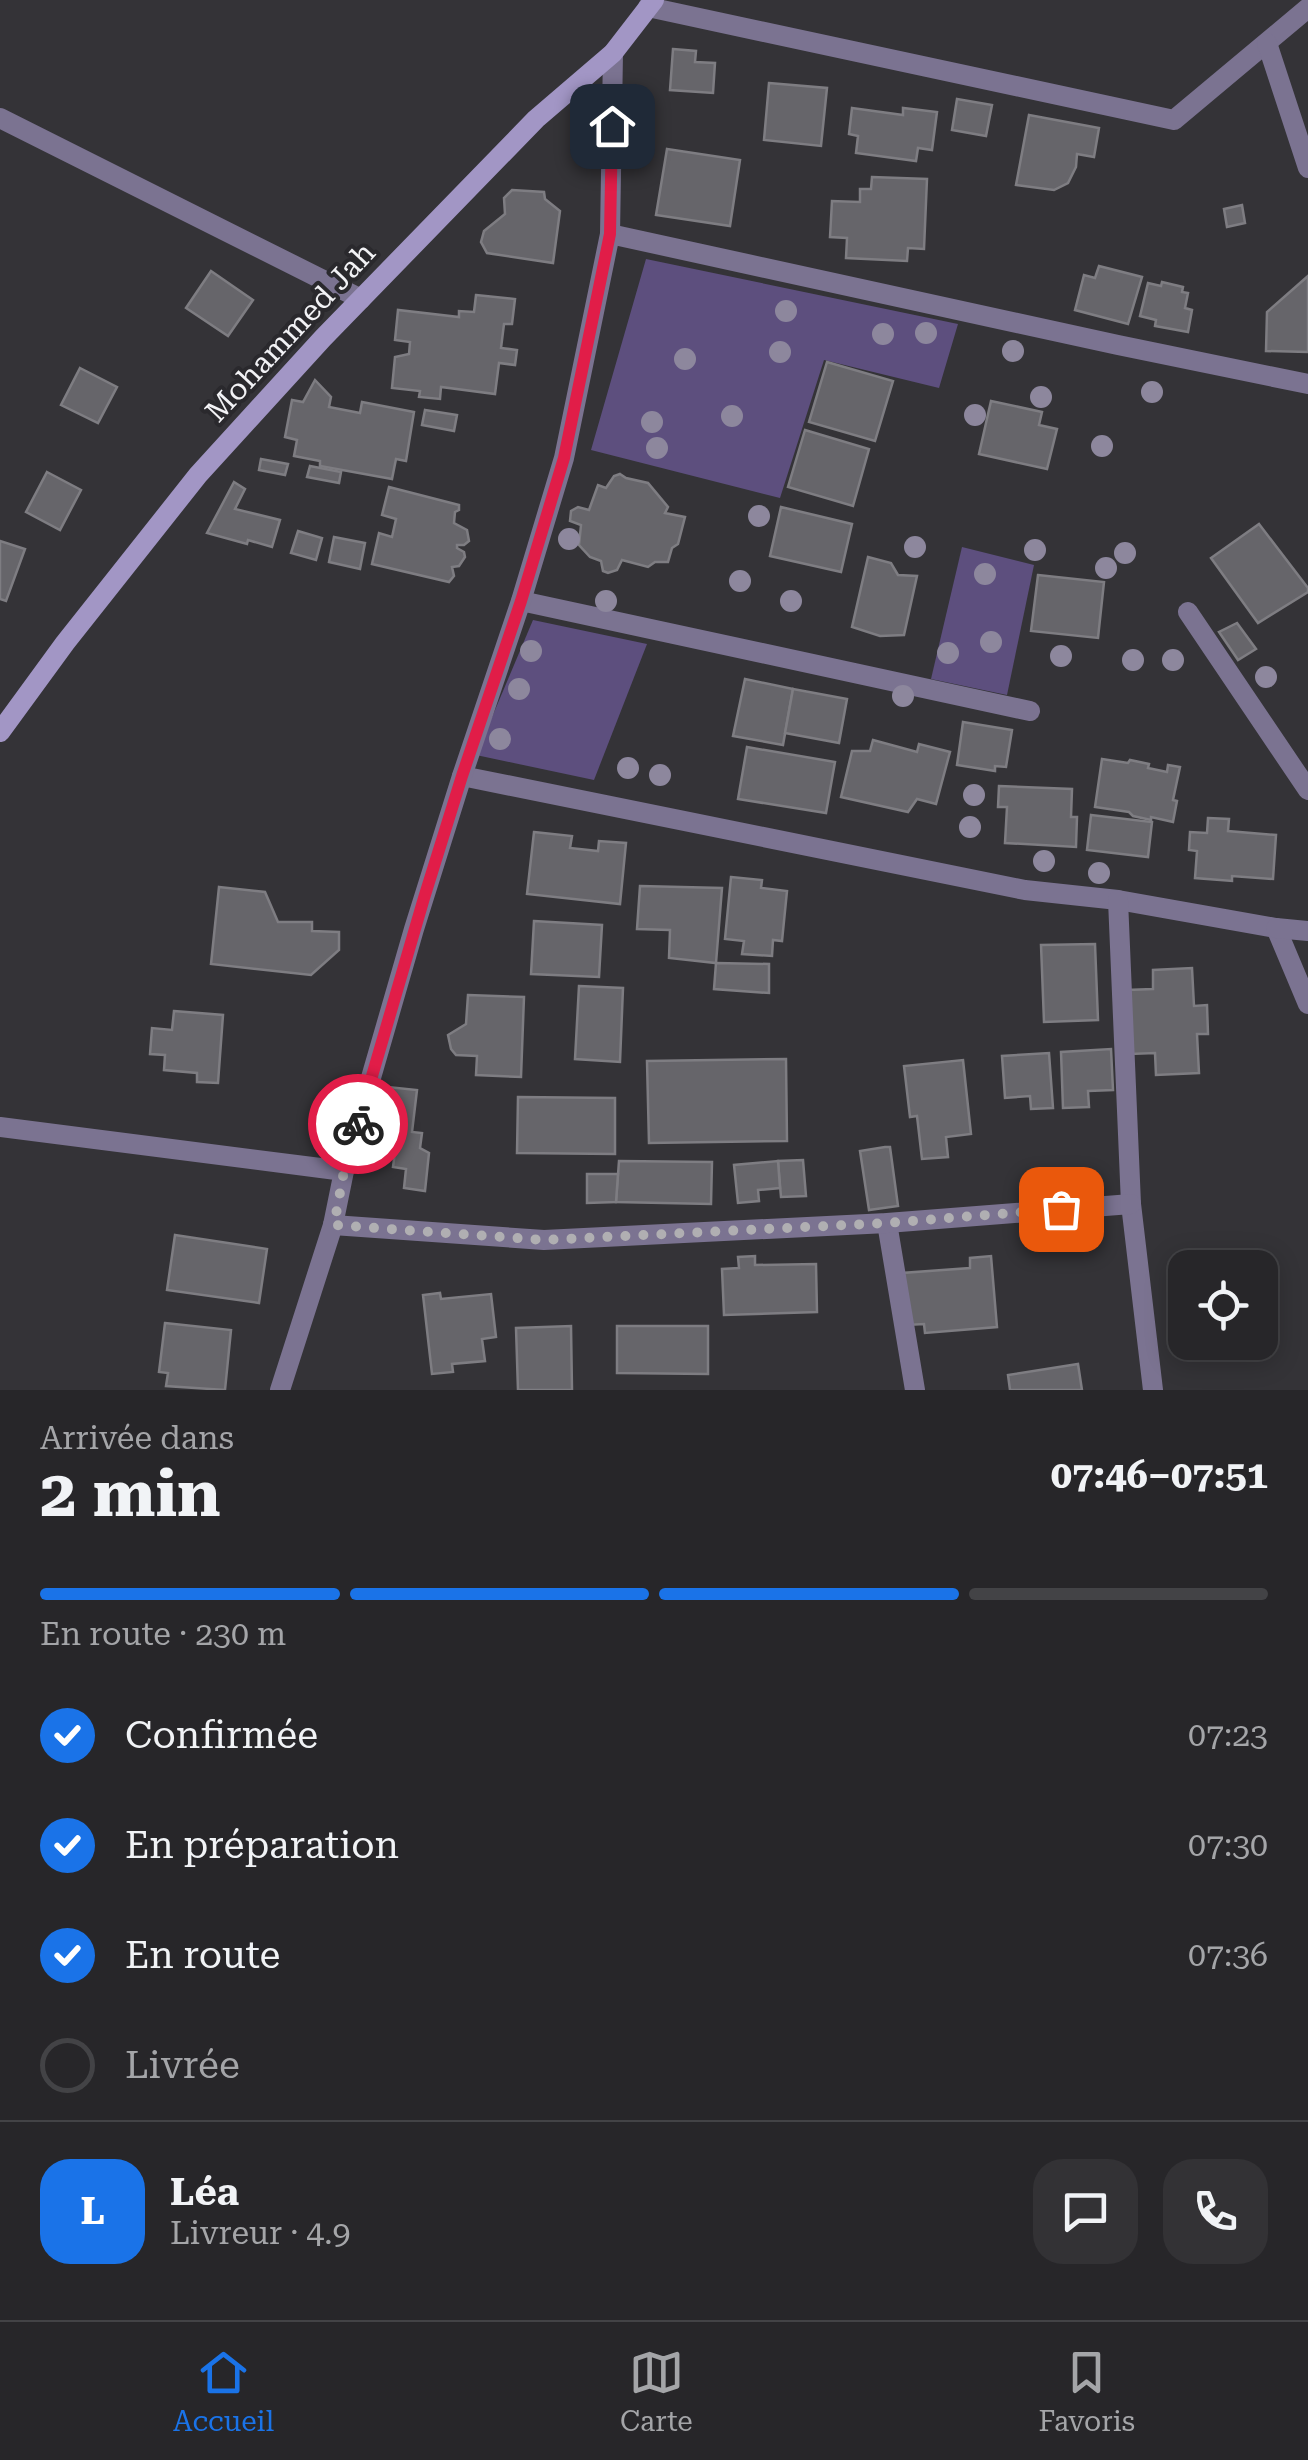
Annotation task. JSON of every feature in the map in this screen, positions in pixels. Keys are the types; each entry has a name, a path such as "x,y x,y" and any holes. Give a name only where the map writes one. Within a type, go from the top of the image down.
{"street":[{"path":"651,4 1174,120 1308,8"},
{"name":"Mohammed Jah","path":"0,732 65,643 198,476 361,298 536,119 613,53 651,4"},
{"path":"1267,43 1308,168"},
{"path":"280,1390 334,1225 344,1171 462,776 564,458 610,234 613,53"},
{"path":"0,118 361,298"},
{"path":"610,234 1308,384"},
{"path":"521,601 1030,711"},
{"path":"1188,612 1308,790"},
{"path":"462,776 1025,890 1118,900 1308,931"},
{"path":"1118,900 1131,1204 1154,1390"},
{"path":"1276,928 1308,1004"},
{"path":"0,1127 344,1171"},
{"path":"334,1225 544,1240 887,1223 1131,1204"},
{"path":"887,1223 915,1390"}],"shaded area":[{"path":"646,259 958,324 939,388 824,360 780,498 591,450"},
{"path":"962,547 1034,565 1007,695 931,679"},
{"path":"533,620 647,644 594,780 476,755"}],"building":[{"path":"673,49 696,51 695,62 715,63 713,93 670,90"},
{"path":"769,83 827,88 821,146 764,140"},
{"path":"957,99 992,105 986,136 952,130"},
{"path":"852,108 903,115 903,108 937,112 932,150 918,148 916,161 856,153 858,136 849,134"},
{"path":"1029,115 1099,128 1094,157 1077,154 1068,183 1054,190 1016,185"},
{"path":"667,149 740,160 730,226 656,215"},
{"path":"872,177 927,179 924,249 908,248 907,261 846,258 847,238 830,237 832,201 860,202 860,189 871,189"},
{"path":"512,190 544,192 545,199 560,211 553,263 487,253 481,242 484,231 505,214 504,198"},
{"path":"1242,205 1245,223 1227,227 1224,209"},
{"path":"1099,266 1142,277 1128,324 1075,310 1084,275 1095,278"},
{"path":"211,271 253,300 228,336 186,308"},
{"path":"1308,276 1308,352 1266,351 1267,312"},
{"path":"1162,282 1183,287 1182,292 1188,293 1185,308 1192,310 1188,332 1155,326 1156,320 1140,316 1148,283 1161,286"},
{"path":"476,295 515,299 512,324 504,324 501,348 517,350 515,365 499,363 495,394 441,387 440,399 419,397 420,391 392,388 395,357 409,354 410,342 395,340 398,310 459,317 459,311 474,312"},
{"path":"827,362 893,381 875,441 809,422"},
{"path":"80,368 117,387 98,423 61,405"},
{"path":"315,380 331,397 329,407 360,413 362,402 414,412 406,461 396,459 392,479 320,466 320,461 294,456 297,440 285,437 292,400 303,402"},
{"path":"991,401 1042,412 1039,425 1057,429 1047,469 979,454"},
{"path":"425,410 457,415 454,431 422,425"},
{"path":"805,430 869,449 853,506 788,487"},
{"path":"261,459 288,464 285,475 259,470"},
{"path":"310,466 341,472 339,483 307,477"},
{"path":"47,472 81,490 60,530 26,512"},
{"path":"620,474 648,483 668,507 665,513 685,517 668,562 655,562 648,567 622,560 617,570 608,573 603,571 601,561 590,557 579,545 581,525 570,521 571,511 578,507 589,510 598,485 606,488"},
{"path":"234,482 245,489 235,509 280,520 272,547 207,533"},
{"path":"389,487 459,505 454,523 467,530 469,541 457,545 465,557 459,566 452,567 454,576 449,582 372,564 379,533 392,537 396,519 382,515"},
{"path":"781,507 852,524 841,572 770,556"},
{"path":"1259,524 1308,592 1258,623 1211,558"},
{"path":"298,531 322,538 316,560 291,553"},
{"path":"334,537 365,543 360,569 329,562"},
{"path":"0,541 25,549 6,601 0,599"},
{"path":"868,557 891,563 898,575 917,576 904,635 880,636 852,627"},
{"path":"1038,575 1104,582 1098,638 1031,631"},
{"path":"1237,623 1256,649 1238,660 1219,632"},
{"path":"745,679 793,689 783,745 733,736"},
{"path":"793,689 847,699 839,743 785,733"},
{"path":"963,722 1012,730 1006,767 995,766 995,771 957,765"},
{"path":"873,740 917,752 919,744 950,752 936,804 917,799 908,812 841,797 852,751 870,751"},
{"path":"747,747 835,762 826,813 738,799"},
{"path":"1102,759 1128,763 1130,760 1167,772 1168,765 1180,767 1173,822 1095,807"},
{"path":"999,786 1072,789 1071,817 1077,817 1076,847 1005,843 1007,807 998,807"},
{"path":"1091,815 1152,822 1148,857 1087,850"},
{"path":"1208,818 1229,819 1228,831 1276,835 1273,879 1195,878 1197,851 1189,850 1190,832 1207,833"},
{"path":"534,832 572,836 570,848 598,851 599,841 626,843 620,904 527,894"},
{"path":"731,877 762,880 761,888 787,891 782,941 773,940 772,956 742,954 744,941 725,939"},
{"path":"640,886 722,888 716,963 669,958 670,930 637,929"},
{"path":"219,887 265,892 278,922 312,922 312,931 339,932 339,950 311,975 211,964"},
{"path":"534,921 602,925 599,977 531,974"},
{"path":"1095,944 1098,1020 1044,1022 1041,945"},
{"path":"716,963 769,964 769,993 714,989"},
{"path":"1192,968 1194,1006 1207,1005 1208,1034 1197,1034 1199,1073 1156,1075 1155,1053 1130,1054 1127,990 1153,989 1153,970"},
{"path":"579,986 623,988 620,1062 575,1059"},
{"path":"468,995 524,997 521,1077 476,1075 477,1056 456,1055 451,1049 448,1035 466,1024"},
{"path":"174,1011 223,1015 218,1083 197,1082 197,1073 164,1070 165,1055 150,1054 152,1028 172,1030"},
{"path":"1111,1049 1113,1090 1088,1091 1089,1107 1063,1108 1061,1052"},
{"path":"1049,1053 1053,1108 1031,1109 1030,1096 1005,1098 1002,1056"},
{"path":"786,1059 787,1141 649,1143 647,1061"},
{"path":"963,1060 971,1134 946,1137 948,1157 922,1159 917,1116 910,1117 904,1066"},
{"path":"378,1086 417,1090 412,1132 422,1133 420,1148 429,1153 425,1191 404,1188 406,1169 393,1167 395,1152 370,1149"},
{"path":"518,1097 615,1098 615,1154 517,1153"},
{"path":"890,1147 898,1206 869,1210 860,1151"},
{"path":"803,1160 806,1196 781,1197 778,1161"},
{"path":"619,1161 712,1162 711,1204 616,1202"},
{"path":"778,1161 780,1188 758,1190 759,1201 738,1203 734,1165"},
{"path":"587,1174 618,1174 616,1202 587,1203"},
{"path":"175,1235 267,1249 259,1303 167,1290"},
{"path":"755,1256 755,1265 816,1264 817,1312 724,1315 722,1269 739,1268 738,1257"},
{"path":"991,1256 997,1327 925,1333 924,1324 907,1325 902,1273 970,1268 970,1258"},
{"path":"440,1293 441,1299 491,1294 496,1337 482,1339 485,1361 452,1364 453,1372 432,1374 423,1295"},
{"path":"165,1323 231,1330 225,1390 166,1386 168,1373 159,1372"},
{"path":"571,1326 572,1390 518,1390 516,1328"},
{"path":"617,1326 708,1326 708,1374 617,1373"},
{"path":"1078,1364 1082,1390 1010,1390 1008,1375"}],"way so far":[{"path":"358,1124 334,1225 544,1240 887,1223 1061,1209"}],"route":[{"path":"358,1124 424,898 564,458 610,234 612,126"}]}
